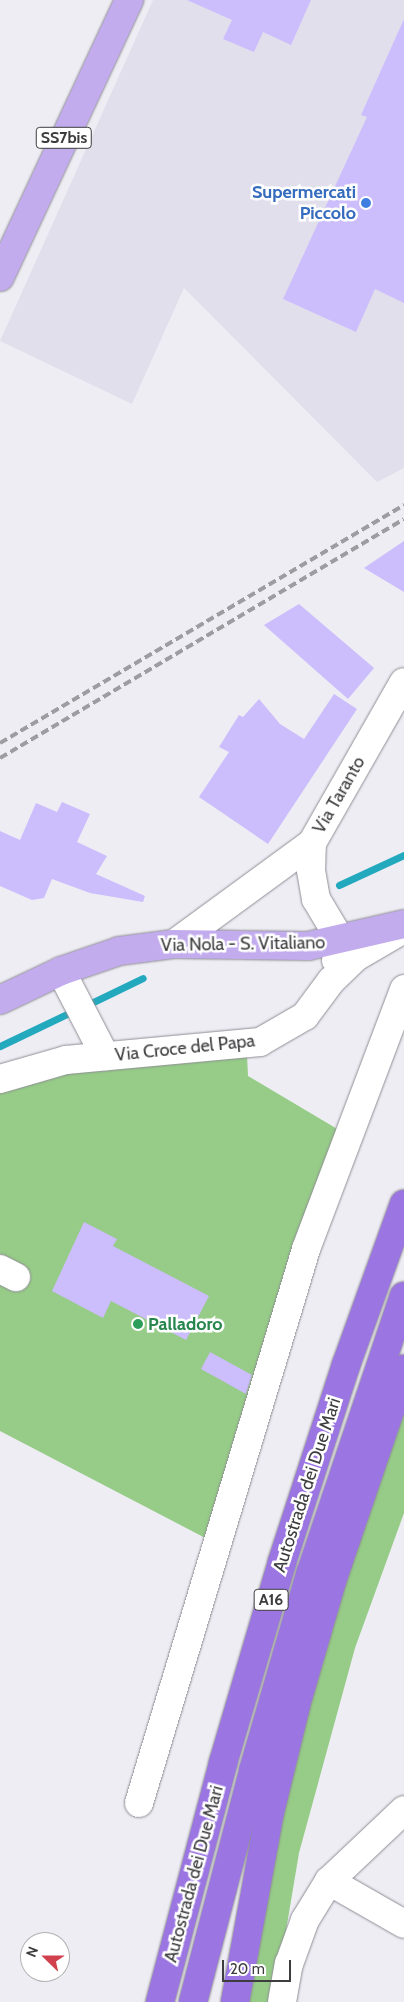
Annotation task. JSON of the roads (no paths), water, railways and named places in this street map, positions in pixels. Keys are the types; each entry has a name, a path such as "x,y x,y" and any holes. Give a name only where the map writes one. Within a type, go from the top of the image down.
{"highway":[{"name":"Autostrada dei Due Mari","path":"160,2002 223,1763 282,1562 346,1365 404,1204"},
{"name":"Autostrada dei Due Mari","path":"193,2002 253,1771 311,1572 404,1296"},
{"path":"235,2002 270,1812 296,1705 332,1582 404,1369"}],"main road":[{"name":"SS7bis","path":"0,277 129,0"},
{"name":"Via Nola - S. Vitaliano","path":"0,1000 61,971 119,951 174,944 308,946 340,941 404,924"}],"street":[{"name":"Via Taranto","path":"340,941 316,899 311,870 312,843 404,682"},
{"path":"174,944 312,843"},
{"name":"Via Croce del Papa","path":"0,1079 66,1060 260,1042 305,1016 331,982 356,957 404,929"},
{"name":"Via Croce del Papa","path":"331,982 340,941"},
{"name":"Via Croce del Papa","path":"61,971 105,1056"},
{"path":"139,1803 306,1249 404,988"},
{"path":"282,2002 289,1964 305,1920 329,1881 404,1810"},
{"path":"329,1881 404,1924"}],"waterway":[{"path":"339,885 404,855"},
{"path":"85,1006 143,978"},
{"path":"0,1046 75,1010"}],"railway":[{"path":"0,743 404,505"},
{"path":"0,758 404,519"}],"place":[{"name":"Supermercati Piccolo","path":"366,203"},
{"name":"Palladoro","path":"138,1324"}]}
